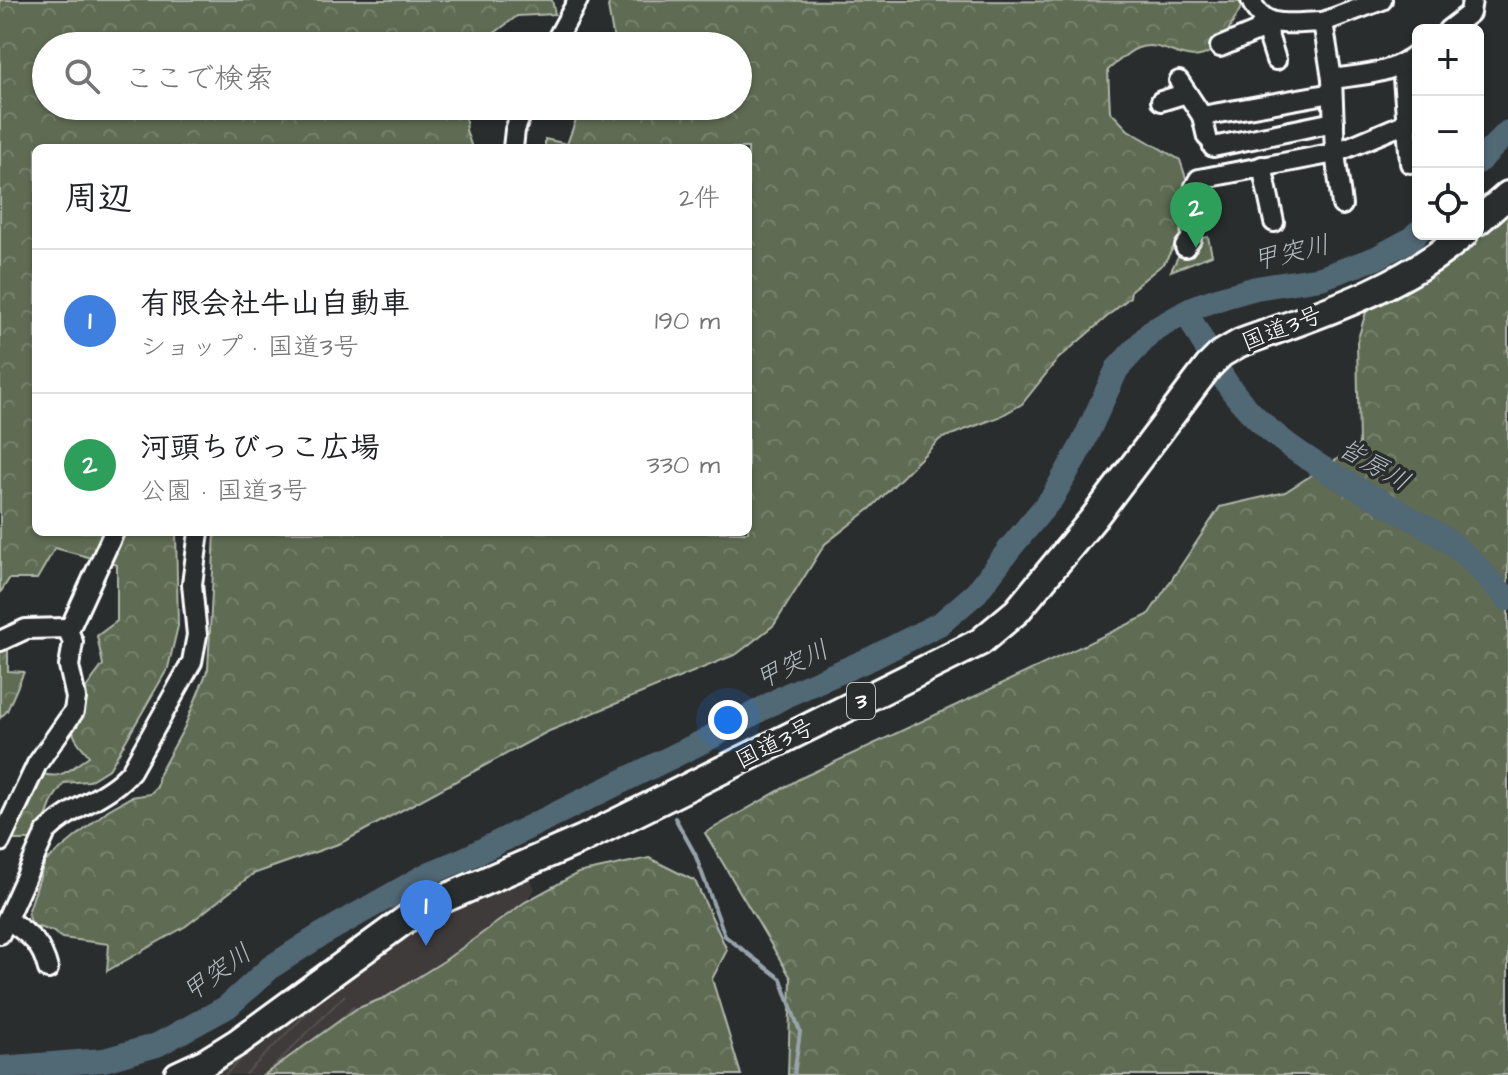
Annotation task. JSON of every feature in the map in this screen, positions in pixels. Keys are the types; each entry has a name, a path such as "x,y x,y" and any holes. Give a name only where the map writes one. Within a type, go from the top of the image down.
{"highway":[{"path":"1484,216 1508,195"},
{"name":"国道3号","path":"178,1075 238,1042 420,909 583,839 980,642 1017,611 1221,354 1240,343 1363,296 1428,261 1456,240"}],"street":[{"path":"561,32 578,0"},
{"path":"1251,0 1256,14 1266,20 1323,22 1382,0"},
{"path":"1220,47 1258,31 1266,20"},
{"path":"1266,20 1276,60"},
{"path":"1323,22 1342,205"},
{"path":"1202,116 1384,72 1402,66 1412,58"},
{"path":"1402,66 1412,116"},
{"path":"1161,101 1183,87 1202,116 1210,142 1334,122"},
{"path":"513,144 519,120"},
{"path":"1185,247 1191,239 1195,186 1199,179 1335,153 1412,121"},
{"path":"1410,163 1412,135"},
{"path":"1262,166 1274,222"},
{"path":"0,842 37,764 74,711 76,698 69,666 73,642 69,630 112,536"},
{"path":"48,969 43,951 33,938 3,927 46,832 56,821 106,795 120,784 131,771 192,662 197,635 192,584 198,536"},
{"path":"0,641 37,627 69,630"}],"shaded area":[{"path":"528,875 535,889 525,902 444,961 386,997 356,1009 336,983 431,914 490,894"},
{"path":"336,983 356,1009 264,1075 202,1075"}],"green space":[{"path":"0,0 552,0 555,14 517,16 496,32 32,32 32,120 466,120 471,144 32,144 32,536 176,536 178,626 168,668 110,768 89,781 64,783 53,799 37,840 12,840 28,769 54,776 73,768 89,756 74,735 74,716 81,697 103,665 97,636 117,621 117,565 55,548 37,579 9,579 0,593"},
{"path":"610,0 1244,2 1222,40 1204,55 1185,56 1148,46 1130,52 1108,70 1110,111 1128,130 1180,160 1191,193 1182,233 1164,263 1058,359 1022,404 999,417 940,439 871,508 825,544 774,625 737,654 547,732 341,843 253,874 186,926 107,971 109,944 62,938 52,931 31,925 28,913 45,862 108,810 131,797 150,794 157,787 159,774 184,728 208,669 215,536 752,536 752,144 567,144 576,120 752,120 752,32 612,32 608,7"},
{"path":"545,139 567,144 545,144"},
{"path":"1508,204 1508,1075 788,1075 791,978 705,833 801,778 1148,615 1220,507 1285,492 1359,445 1357,342 1370,299 1461,240 1484,240 1484,223"},
{"path":"1208,237 1212,255 1171,271 1186,240"},
{"path":"0,635 8,638 8,671 24,672 7,711 0,718"},
{"path":"649,858 695,881 727,950 712,979 741,1075 264,1075 356,1009 386,997 444,961 525,902 578,873"}],"waterway":[{"name":"甲突川","path":"1484,156 1508,132"},
{"name":"甲突川","path":"0,1068 104,1060 157,1045 227,1007 271,967 319,936 430,873 704,741 787,695 872,658 941,623 976,593 1052,498 1083,443 1117,369 1152,331 1197,306 1256,288 1321,278 1376,258 1412,238"},
{"name":"皆房川","path":"1186,312 1208,351"},
{"name":"皆房川","path":"1219,371 1239,400 1290,446 1450,542 1508,599"},
{"path":"675,818 695,854 725,936 781,979 800,1032 794,1075"}],"place":[{"name":"河頭ちびっこ広場","path":"1196,248"},
{"name":"有限会社牛山自動車","path":"426,946"}]}
